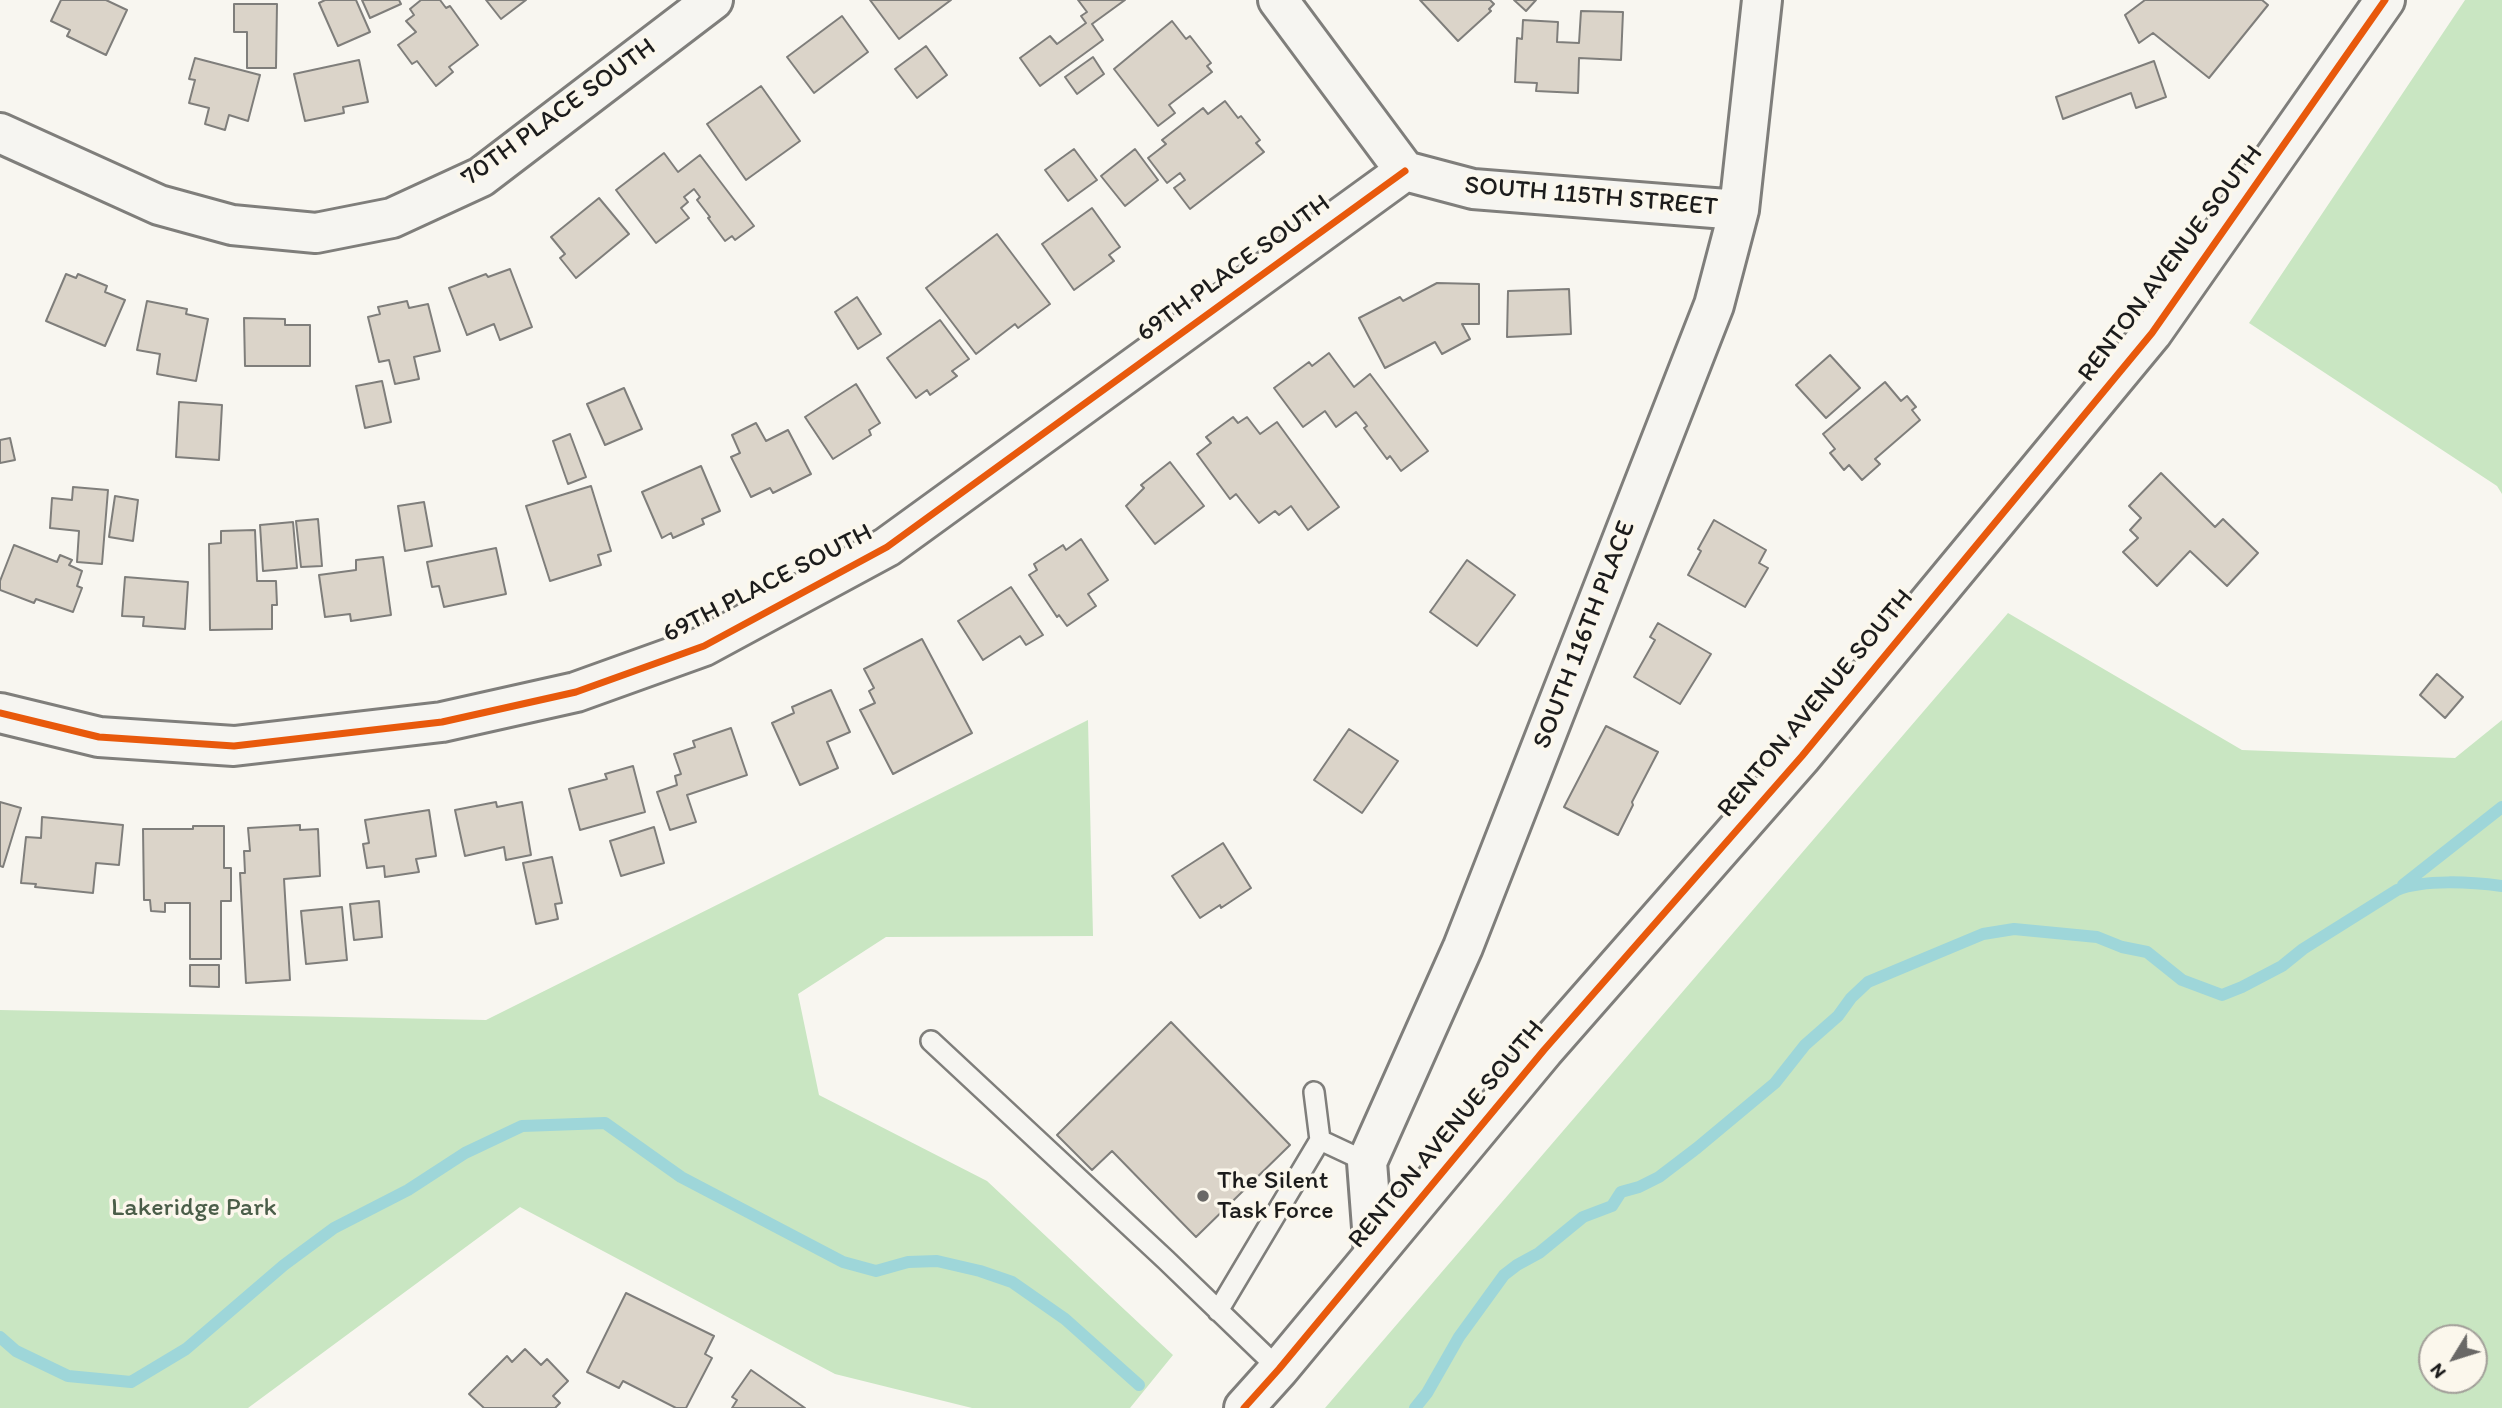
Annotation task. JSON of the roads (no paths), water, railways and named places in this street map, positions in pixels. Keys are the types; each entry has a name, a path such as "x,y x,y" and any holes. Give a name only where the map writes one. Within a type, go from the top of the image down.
{"street":[{"name":"70TH PLACE SOUTH","path":"0,133 159,205 232,225 316,233 392,218 481,177 713,0"},
{"path":"1278,0 1405,171"},
{"name":"SOUTH 116TH PLACE","path":"1374,1254 1367,1162 1463,947 1714,305 1739,210 1762,0"},
{"name":"RENTON AVENUE SOUTH","path":"1244,1408 1544,1050 1802,756 2152,333 2385,0"},
{"name":"SOUTH 115TH STREET","path":"1405,171 1473,189 1739,210"},
{"name":"69TH PLACE SOUTH","path":"0,713 99,737 234,746 442,722 576,692 704,646 887,547 1405,171"}],"lane":[{"path":"931,1041 1279,1369"},
{"path":"1218,1311 1320,1140 1314,1092"},
{"path":"1320,1140 1367,1162"}],"waterway":[{"path":"2403,885 2502,807"},
{"path":"1415,1408 1427,1393 1459,1337 1504,1275 1539,1253 1583,1217 1612,1206 1621,1192 1659,1177 1697,1148 1775,1083 1805,1045 1838,1016 1851,998 1868,982 1983,934 2014,929 2097,937 2122,947 2147,952 2182,980 2222,995 2282,966 2303,949 2397,890 2434,883 2502,886"},
{"path":"0,1337 16,1351 68,1376 131,1382 186,1349 284,1265 334,1228 408,1190 465,1153 522,1126 605,1123 681,1177 843,1262 876,1271 908,1262 937,1261 1012,1282 1065,1319 1139,1385"}],"place":[{"name":"The Silent Task Force","path":"1203,1196"}],"park label":[{"name":"Lakeridge Park","path":"194,1208"}]}
